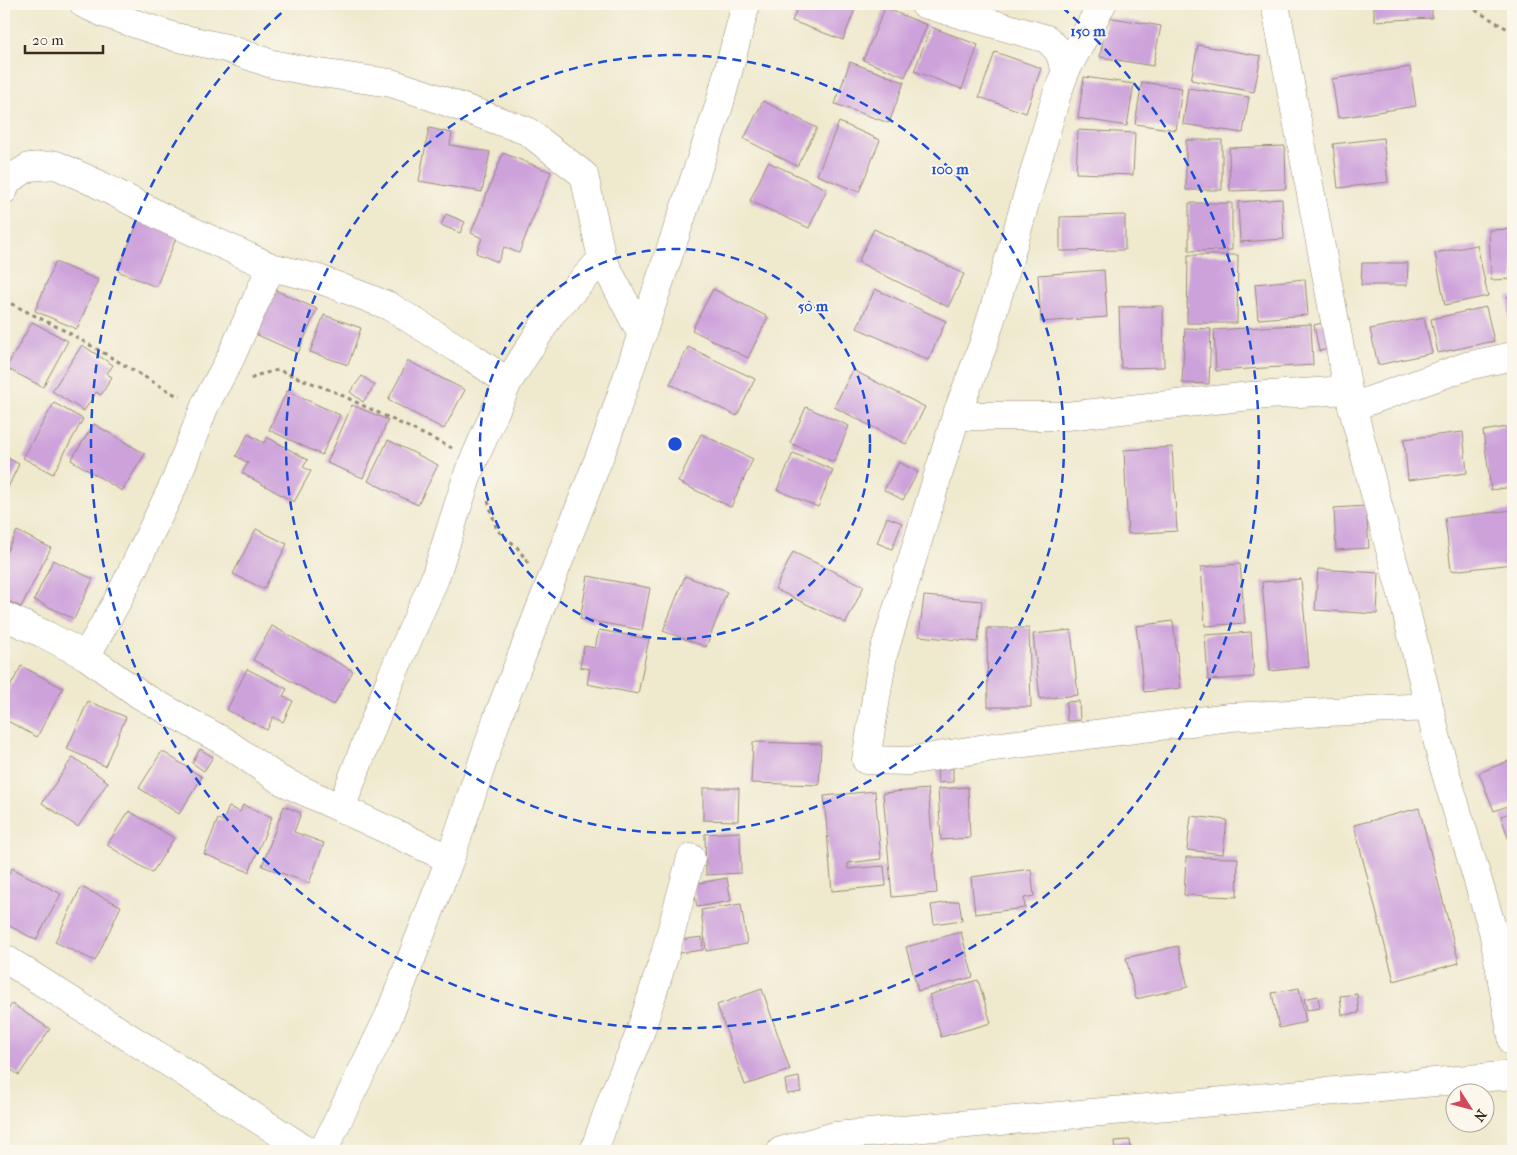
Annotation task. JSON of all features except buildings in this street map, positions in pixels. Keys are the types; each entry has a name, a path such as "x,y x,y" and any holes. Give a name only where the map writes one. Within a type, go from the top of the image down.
{"street":[{"path":"84,4 106,14 175,37 226,48 272,64 391,83 527,131 584,175 602,259 642,335"},
{"path":"323,1151 389,1016 450,859 497,719 606,440 719,106 746,4"},
{"path":"924,4 1047,39 1058,50 1066,70"},
{"path":"1102,4 1066,70 1056,97 1004,276 956,416 883,655 866,760 908,762 986,748 1230,717 1429,707"},
{"path":"1275,4 1350,398 1402,594 1443,764 1503,926 1513,1042"},
{"path":"4,190 5,182 28,167 56,165 170,221 271,267 316,278 389,306 508,382"},
{"path":"341,808 391,678 435,578 469,471 508,382 551,314 602,259"},
{"path":"86,656 119,598 175,482 206,403 230,359 271,267"},
{"path":"956,416 1066,416 1251,396 1350,398 1467,366 1513,356"},
{"path":"4,616 86,656 140,695 225,742 280,780 450,859"},
{"path":"594,1151 614,1094 639,1036 666,954 691,858"},
{"path":"4,958 308,1151"},
{"path":"781,1151 836,1136 1513,1075"}],"path":[{"path":"1471,4 1473,9 1513,32"},
{"path":"4,300 71,334 174,394 206,403"},
{"path":"250,379 278,370 335,392 453,448 469,471 481,481 497,530 517,547 547,590"}]}
